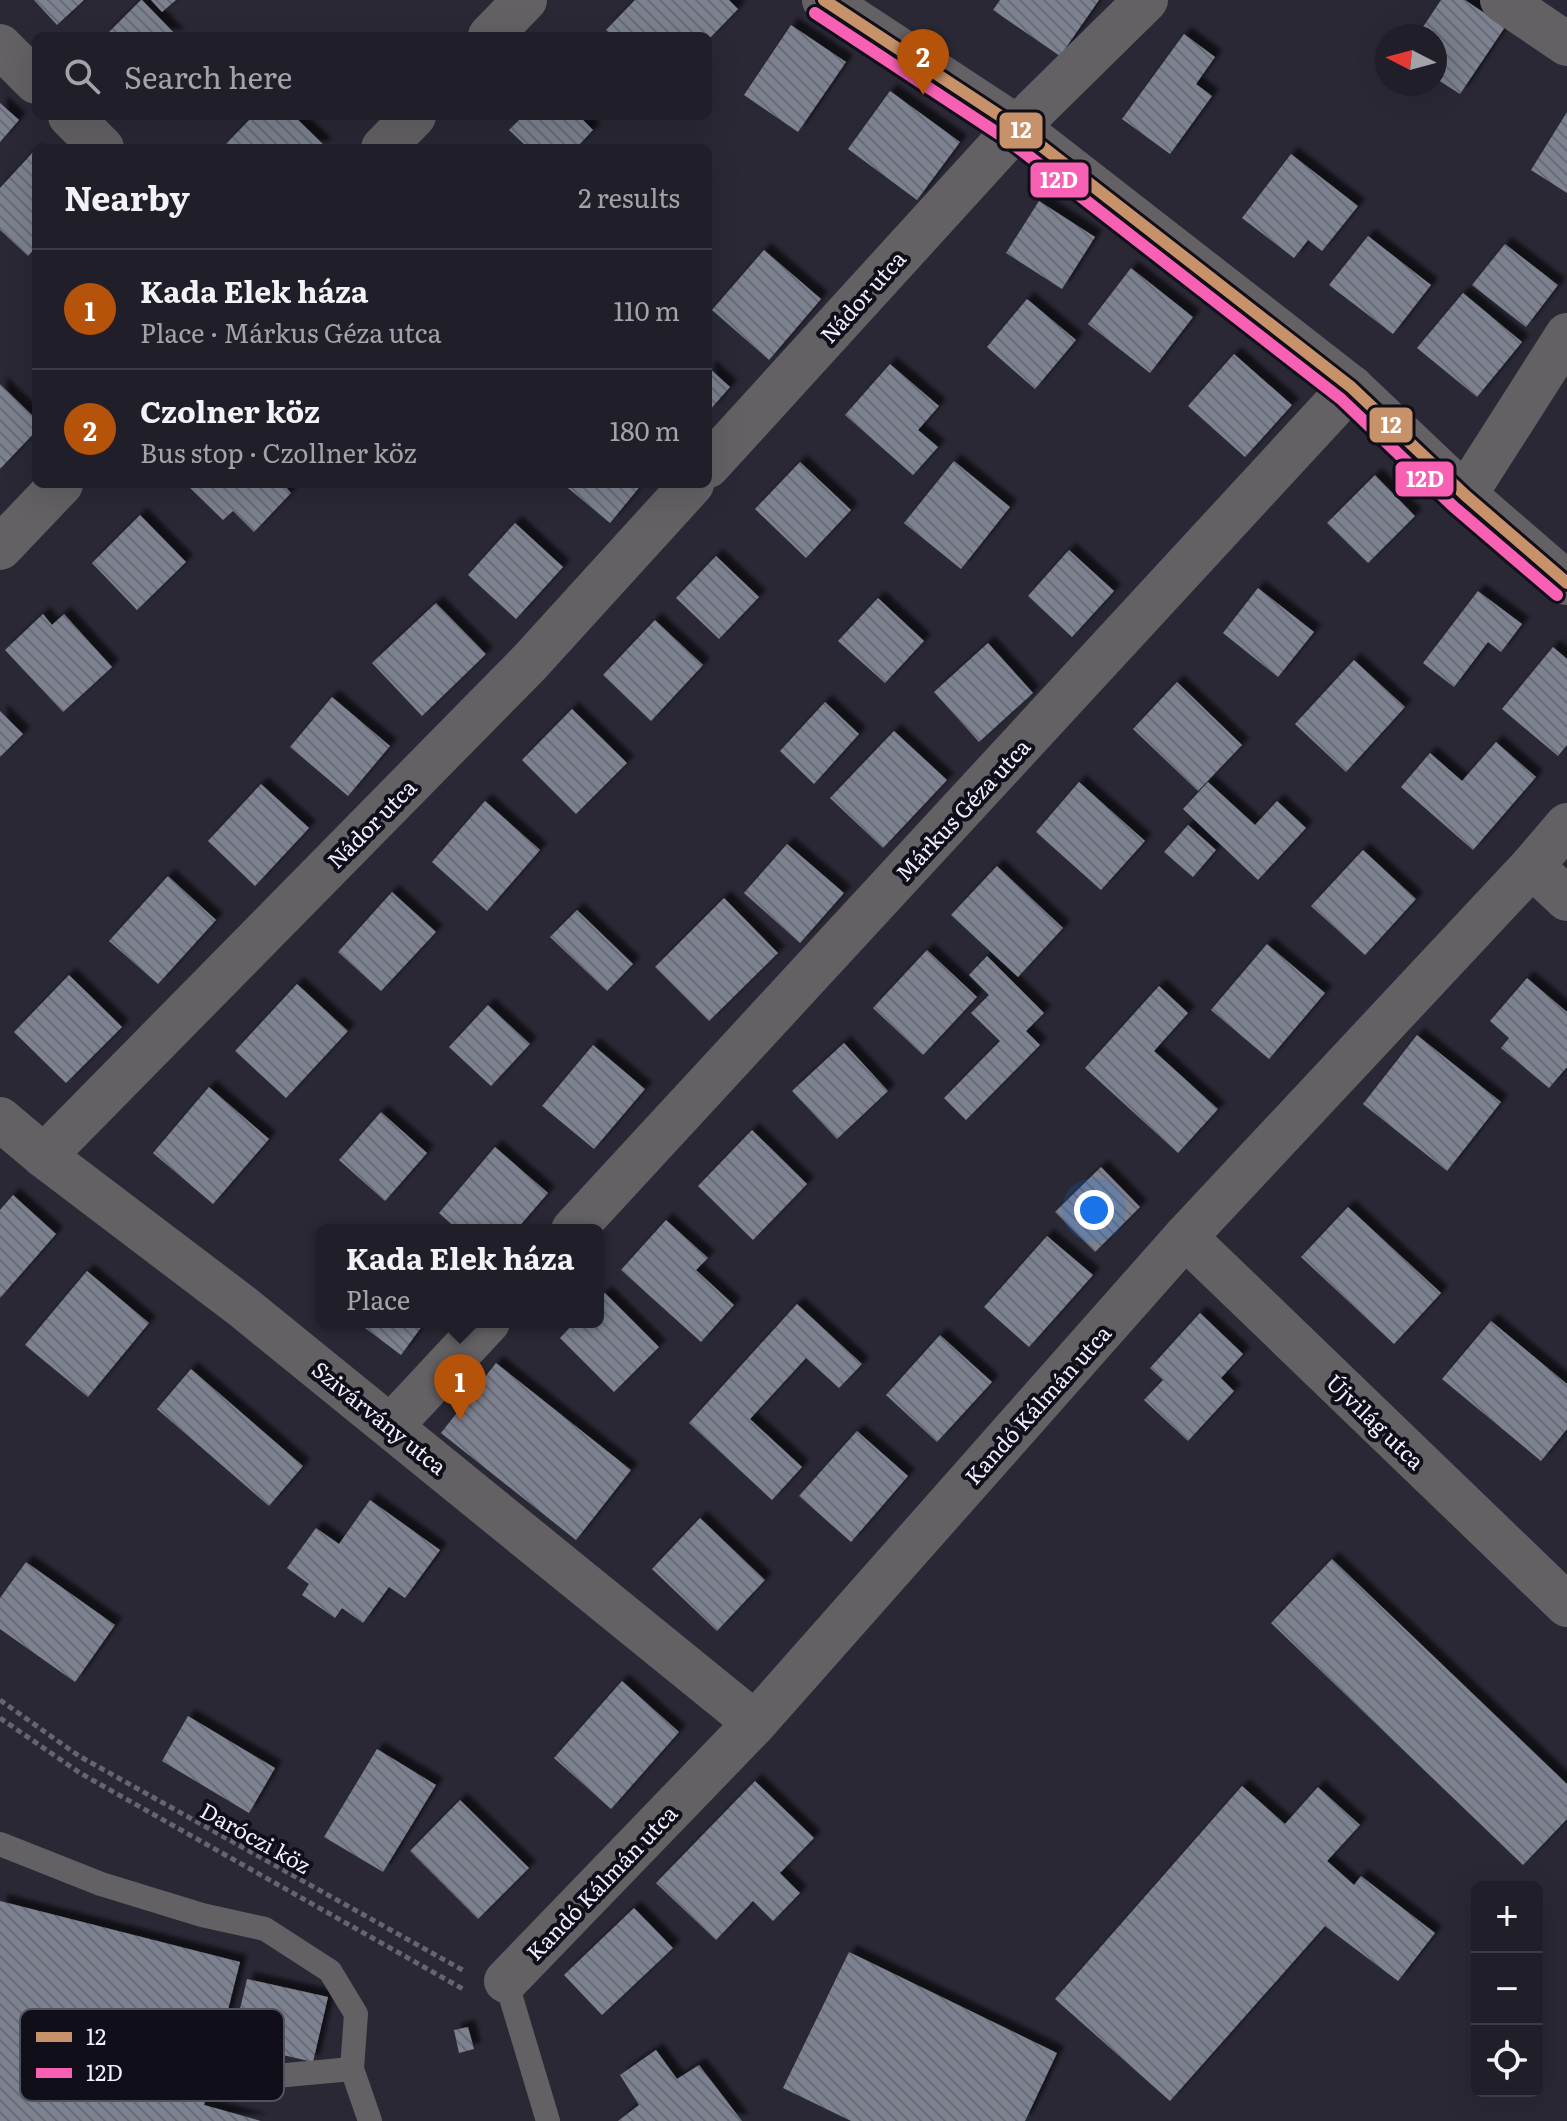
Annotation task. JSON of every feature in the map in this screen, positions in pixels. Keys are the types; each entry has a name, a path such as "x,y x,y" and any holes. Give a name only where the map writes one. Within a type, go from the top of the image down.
{"street":[{"path":"494,32 525,0"},
{"path":"824,0 1017,127 1351,387 1465,495 1567,583"},
{"name":"Nádor utca","path":"712,462 1017,127 1146,0"},
{"path":"1502,0 1567,44"},
{"path":"0,46 32,78"},
{"path":"74,120 98,144"},
{"path":"387,144 410,120"},
{"path":"1465,495 1567,335"},
{"name":"Márkus Géza utca","path":"579,1224 1351,387"},
{"path":"0,548 57,488"},
{"name":"Nádor utca","path":"44,1156 530,662 688,488"},
{"name":"Kandó Kálmán utca","path":"506,1981 755,1723 1185,1237 1567,825"},
{"path":"1532,866 1567,899"},
{"name":"Szivárvány utca","path":"0,1119 243,1307 755,1723"},
{"name":"Újvilág utca","path":"1185,1237 1567,1605"},
{"path":"391,1426 482,1328"}],"lane":[{"path":"0,1844 101,1884 202,1915 265,1929 330,1971 356,2014 352,2069 370,2121"},
{"path":"506,1981 548,2121"},
{"path":"284,2075 352,2069"}],"path":[{"name":"Daróczi köz","path":"0,1700 79,1756 460,1970 506,1981"},
{"name":"Daróczi köz","path":"0,1718 80,1773 464,1989"}],"building":[{"path":"34,0 84,0 57,25"},
{"path":"142,0 173,32 109,32"},
{"path":"151,0 176,0 162,12"},
{"path":"635,0 729,0 738,9 712,36 712,32 606,30"},
{"path":"1000,0 1099,0 1060,56 993,10"},
{"path":"1441,0 1465,0 1505,27 1460,94 1447,86 1447,24 1425,24"},
{"path":"791,25 846,62 798,132 744,95"},
{"path":"1184,34 1215,57 1196,84 1212,96 1170,154 1122,119"},
{"path":"890,91 960,142 917,200 848,149"},
{"path":"0,103 19,120 0,142"},
{"path":"1567,112 1567,193 1531,170"},
{"path":"249,120 298,120 323,144 226,144"},
{"path":"519,120 583,120 593,130 580,144 524,144 509,130"},
{"path":"32,153 32,252 28,256 0,230 0,188"},
{"path":"1291,154 1358,206 1322,251 1308,240 1294,258 1242,218"},
{"path":"1039,201 1095,237 1062,289 1006,253"},
{"path":"1368,236 1431,285 1393,334 1329,285"},
{"path":"1505,244 1558,285 1526,327 1472,285"},
{"path":"764,250 821,299 769,360 712,310"},
{"path":"1131,268 1193,317 1150,373 1088,324"},
{"path":"1463,293 1522,342 1477,397 1417,348"},
{"path":"1027,299 1076,340 1035,389 987,347"},
{"path":"1234,354 1292,405 1245,457 1188,406"},
{"path":"890,364 939,406 918,430 938,447 913,475 845,415"},
{"path":"712,371 730,387 712,407"},
{"path":"0,384 32,415 32,435 0,469"},
{"path":"954,461 1010,507 961,569 904,523"},
{"path":"800,462 851,510 806,558 755,509"},
{"path":"1375,475 1415,516 1368,563 1327,523"},
{"path":"190,488 287,488 291,493 254,532 233,511 223,520"},
{"path":"568,488 639,488 610,523"},
{"path":"140,515 186,562 137,610 92,563"},
{"path":"515,523 563,567 516,619 468,575"},
{"path":"1069,550 1114,591 1072,637 1028,596"},
{"path":"716,556 759,597 719,639 676,598"},
{"path":"1258,588 1314,632 1278,677 1223,633"},
{"path":"1478,591 1522,624 1501,652 1488,642 1454,687 1423,663"},
{"path":"878,598 924,641 885,683 838,641"},
{"path":"436,603 486,654 422,716 372,663"},
{"path":"43,614 52,625 64,614 112,667 63,712 5,650"},
{"path":"655,620 703,665 651,721 603,675"},
{"path":"988,643 1033,693 979,742 934,692"},
{"path":"1553,647 1567,659 1567,745 1558,756 1502,709"},
{"path":"1354,660 1405,707 1346,772 1295,724"},
{"path":"1177,682 1242,745 1198,791 1133,729"},
{"path":"332,697 390,746 348,796 290,747"},
{"path":"825,702 859,734 814,784 780,751"},
{"path":"572,709 627,763 576,814 522,760"},
{"path":"0,711 23,734 0,757"},
{"path":"894,731 947,780 883,848 830,798"},
{"path":"1496,742 1536,777 1473,850 1401,787 1430,753 1462,781"},
{"path":"1079,782 1145,841 1101,890 1036,832"},
{"path":"1208,782 1255,825 1277,801 1306,828 1258,880 1183,809"},
{"path":"261,784 309,828 255,886 208,841"},
{"path":"485,801 540,850 487,911 432,862"},
{"path":"1188,825 1216,850 1193,877 1164,852"},
{"path":"787,844 844,893 800,943 744,893"},
{"path":"1363,850 1416,899 1365,955 1311,906"},
{"path":"997,866 1063,928 1018,977 951,915"},
{"path":"168,876 216,920 158,984 109,941"},
{"path":"392,892 436,932 381,991 338,952"},
{"path":"724,898 778,953 709,1021 655,967"},
{"path":"577,910 633,964 607,991 550,937"},
{"path":"1267,944 1325,993 1269,1059 1211,1010"},
{"path":"927,950 977,997 923,1055 873,1008"},
{"path":"987,956 1044,1013 1026,1031 1040,1045 966,1120 944,1098 1000,1041 971,1013 989,995 969,975"},
{"path":"69,975 122,1027 66,1083 14,1032"},
{"path":"1527,978 1567,1012 1567,1067 1549,1088 1501,1048 1509,1038 1490,1021"},
{"path":"297,984 348,1031 286,1098 235,1051"},
{"path":"1159,986 1188,1013 1154,1051 1218,1109 1178,1153 1085,1068"},
{"path":"488,1005 530,1044 491,1086 449,1047"},
{"path":"1417,1035 1501,1102 1447,1171 1363,1104"},
{"path":"844,1043 888,1091 837,1139 792,1091"},
{"path":"593,1045 645,1089 594,1149 542,1106"},
{"path":"209,1087 269,1139 213,1204 153,1153"},
{"path":"381,1112 427,1153 385,1201 339,1160"},
{"path":"752,1130 807,1184 753,1240 698,1186"},
{"path":"495,1147 548,1193 521,1224 451,1224 439,1213"},
{"path":"1101,1167 1140,1207 1095,1252 1055,1212"},
{"path":"13,1195 56,1234 0,1298 0,1210"},
{"path":"1348,1207 1441,1293 1394,1344 1301,1257"},
{"path":"666,1220 708,1258 696,1270 734,1305 701,1342 621,1270"},
{"path":"1047,1236 1093,1275 1029,1347 984,1307"},
{"path":"87,1271 149,1323 88,1397 25,1345"},
{"path":"604,1294 659,1347 614,1392 560,1338 569,1328 604,1328"},
{"path":"797,1304 862,1364 839,1388 806,1358 750,1419 802,1467 772,1500 689,1423"},
{"path":"1200,1313 1243,1354 1221,1378 1234,1391 1188,1441 1144,1400 1163,1380 1150,1368"},
{"path":"1491,1321 1567,1384 1567,1429 1541,1461 1442,1379"},
{"path":"365,1328 421,1328 401,1355"},
{"path":"940,1335 992,1382 937,1442 886,1395"},
{"path":"496,1363 631,1470 576,1540 441,1433"},
{"path":"191,1369 303,1466 269,1506 157,1409"},
{"path":"857,1431 908,1476 851,1542 799,1496"},
{"path":"370,1500 440,1550 405,1598 389,1587 363,1623 342,1608 335,1618 302,1595 309,1584 287,1568 316,1528 339,1544"},
{"path":"700,1518 765,1580 717,1631 652,1569"},
{"path":"1332,1559 1567,1784 1567,1819 1523,1865 1271,1623"},
{"path":"26,1562 115,1625 75,1682 0,1629 0,1598"},
{"path":"622,1681 679,1732 611,1809 554,1758"},
{"path":"188,1716 275,1768 249,1813 162,1761"},
{"path":"377,1749 436,1785 383,1872 324,1837"},
{"path":"755,1781 814,1838 780,1873 800,1893 773,1921 753,1901 716,1940 656,1883"},
{"path":"1242,1786 1285,1824 1318,1787 1360,1825 1327,1861 1354,1885 1361,1876 1435,1933 1398,1981 1325,1926 1170,2101 1055,1999"},
{"path":"460,1800 529,1868 478,1919 410,1851"},
{"path":"0,1901 240,1962 228,2009 20,2009 20,2101 205,2101 204,2105 261,2121 0,2121"},
{"path":"634,1908 673,1948 602,2015 564,1975"},
{"path":"849,1952 1057,2053 1025,2121 851,2121 783,2088"},
{"path":"247,1979 328,1997 313,2062 284,2055 284,2009 240,2009"},
{"path":"468,2027 474,2049 459,2053 454,2030"},
{"path":"656,2050 677,2079 699,2065 742,2121 618,2121 639,2105 620,2075"}],"transit line":[{"name":"12","path":"824,0 1017,127 1351,387 1465,495 1567,583"},
{"name":"12D","path":"815,13 1008,140 1341,399 1454,507 1557,595"}],"place":[{"name":"Czolner köz","path":"923,95"},
{"name":"Kada Elek háza","path":"460,1420"}]}
